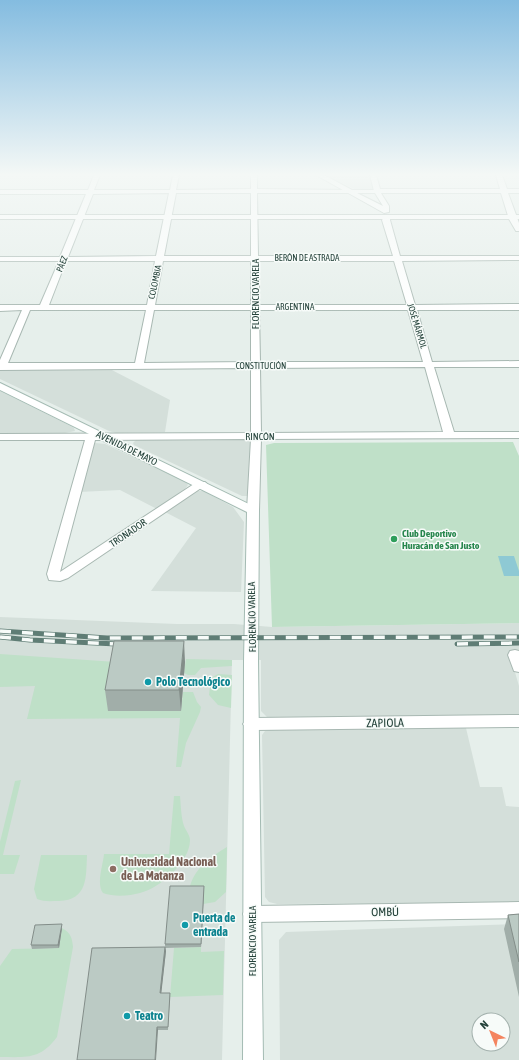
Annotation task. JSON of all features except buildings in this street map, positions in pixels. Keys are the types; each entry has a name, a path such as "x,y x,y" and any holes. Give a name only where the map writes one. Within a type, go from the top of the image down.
{"street":[{"name":"PÁEZ","path":"44,307 77,224"},
{"name":"COLOMBIA","path":"139,366 167,224"},
{"name":"FLORENCIO VARELA","path":"253,1060 251,598 256,436 254,224"},
{"name":"JOSÉ MÁRMOL","path":"387,224 449,434"},
{"name":"BERÓN DE ASTRADA","path":"0,259 519,258"},
{"name":"ARGENTINA","path":"0,308 519,307"},
{"path":"1,367 27,308"},
{"name":"CONSTITUCIÓN","path":"1,367 519,364"},
{"name":"AVENIDA DE MAYO","path":"0,386 253,510"},
{"name":"RINCÓN","path":"0,436 519,435"},
{"name":"TRONADOR","path":"91,436 53,574 54,577 64,575 201,484"},
{"name":"ZAPIOLA","path":"251,724 519,722"},
{"name":"OMBÚ","path":"252,914 519,910"}],"shaded area":[{"path":"106,367 170,400 165,432 116,433 109,431 0,379 0,371 7,370"},
{"path":"0,391 71,426 75,431 65,433 0,434"},
{"path":"137,439 249,439 252,441 250,494 247,496 242,496 134,445 133,443"},
{"path":"95,443 105,444 186,482 188,485 185,489 157,509 120,490 79,492 90,446"},
{"path":"195,491 204,491 233,507 244,522 241,592 151,591 196,528 165,512"},
{"name":"Universidad Nacional de La Matanza","path":"0,617 177,624 234,624 272,627 519,623 519,655 510,655 519,686 519,716 267,717 261,711 261,660 232,660 222,1060 0,1060"},
{"path":"466,728 480,787 502,787 506,806 519,807 519,903 277,904 269,902 265,897 262,735 265,731 271,729"},
{"path":"519,924 519,1060 280,1060 279,940 286,932"}],"green space":[{"name":"Club Deportivo Huracán de San Justo","path":"513,442 519,456 519,623 272,627 266,445 274,443"},
{"path":"0,654 116,662 181,711 183,692 193,692 201,707 186,743 181,767 176,767 180,718 27,719 35,686 0,687"},
{"path":"186,659 232,660 232,666 201,668 195,675 188,675 184,673"},
{"path":"218,674 232,675 231,708 218,705 209,695 211,678"},
{"path":"21,780 3,855 20,855 14,874 0,874 0,842 15,781"},
{"path":"174,796 180,796 183,823 190,840 189,848 185,857 165,880 148,890 140,893 117,896 103,893 100,885 100,874 104,854 169,854"},
{"path":"227,847 226,892 215,902 203,904 204,890 189,890 191,882 203,864"},
{"path":"41,855 87,855 84,886 80,892 68,900 45,901 37,899 34,889"},
{"path":"62,928 70,936 73,947 57,1037 45,1050 32,1056 0,1057 0,966 12,949 59,948"},
{"path":"201,947 201,952 224,951 223,995 170,997 174,948"}],"water":[{"path":"498,556 514,556 519,571 519,576 504,576"}],"railway":[{"path":"0,631 107,638 519,637"},
{"path":"0,637 30,640 117,644"},
{"path":"457,644 519,643"}],"place":[{"name":"Club Deportivo Huracán de San Justo","path":"394,539"},
{"name":"Polo Tecnológico","path":"148,682"},
{"name":"Universidad Nacional de La Matanza","path":"113,869"},
{"name":"Puerta de entrada","path":"185,925"},
{"name":"Teatro","path":"127,1016"}]}
